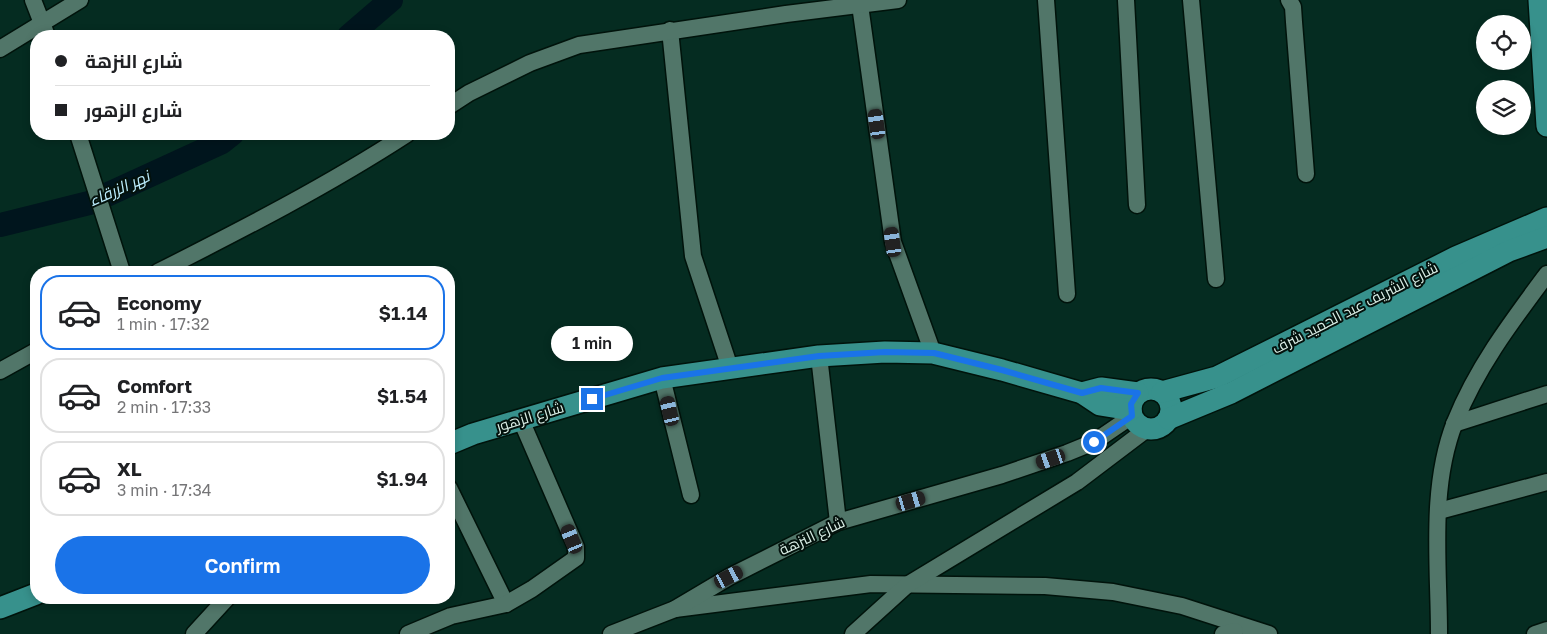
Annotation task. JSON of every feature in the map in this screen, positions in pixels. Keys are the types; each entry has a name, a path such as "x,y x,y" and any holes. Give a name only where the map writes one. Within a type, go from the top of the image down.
{"main road":[{"path":"1539,0 1547,126"},
{"name":"شارع الشريف عبد الحميد شرف","path":"1162,392 1198,383 1234,370 1456,257 1547,218"},
{"path":"1509,251 1520,238 1547,227"},
{"name":"شارع الشريف عبد الحميد شرف","path":"1168,419 1230,393 1509,251 1547,237"},
{"name":"شارع الزهور","path":"455,442 521,420 662,378 819,356 885,352 934,353 1082,393 1100,405 1137,412"},
{"path":"1150,389 1162,392 1170,401 1171,407 1168,419 1159,427 1137,412 1150,389"},
{"path":"0,608 30,596"}],"street":[{"path":"33,0 44,30 80,0"},
{"path":"455,102 469,93 530,63 579,46 670,30 898,0"},
{"path":"1046,0 1066,294"},
{"path":"1126,0 1137,206"},
{"path":"1190,0 1216,279"},
{"path":"1288,0 1293,7 1306,174"},
{"path":"860,5 893,242 934,353"},
{"path":"670,30 693,256 730,368"},
{"path":"0,49 30,36"},
{"path":"80,140 120,266"},
{"path":"170,266 270,215 359,165 398,140"},
{"path":"1439,634 1438,511 1444,466 1454,424 1472,384 1494,346 1547,274"},
{"path":"0,371 30,354"},
{"path":"819,356 838,522"},
{"path":"662,378 691,495"},
{"path":"1454,424 1547,394"},
{"path":"853,634 907,585 1076,482 1137,412"},
{"name":"شارع النزهة","path":"611,634 675,609 729,577 838,522 1002,475 1067,453 1094,442 1137,412"},
{"path":"408,634 451,616 506,604 572,562 578,555 521,420"},
{"path":"1438,511 1547,482"},
{"path":"455,500 506,604"},
{"path":"675,609 871,584 973,586 1007,584 1113,592 1182,606 1232,630 1269,634"},
{"path":"194,634 222,604"},
{"path":"1535,634 1547,630"}],"waterway":[{"name":"نهر الزرقاء","path":"356,30 391,0"},
{"name":"نهر الزرقاء","path":"0,225 89,203 224,140"}],"route":[{"path":"592,399 662,378 819,356 885,352 934,353 1082,393 1101,388 1138,393 1131,404 1132,416 1094,442"}]}
